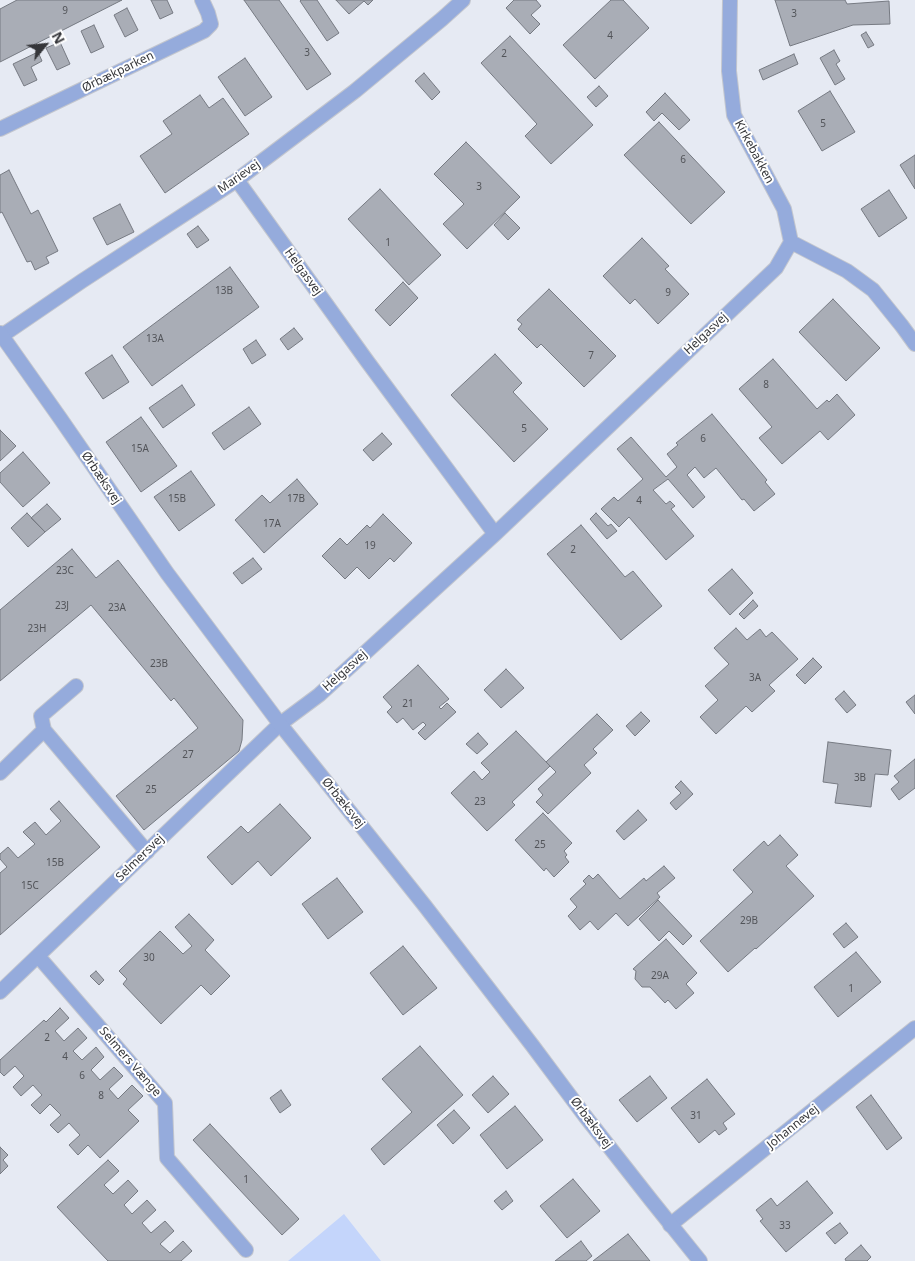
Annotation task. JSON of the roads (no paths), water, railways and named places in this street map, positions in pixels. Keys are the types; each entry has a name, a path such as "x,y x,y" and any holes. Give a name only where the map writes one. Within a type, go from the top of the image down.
{"street":[{"name":"Ørbækparken","path":"0,129 204,31 211,24 202,0"},
{"name":"Marievej","path":"1,336 237,180 355,91 463,0"},
{"name":"Kirkebakken","path":"730,0 729,71 734,115 784,210 791,242"},
{"name":"Helgasvej","path":"237,180 367,361 495,534"},
{"name":"Helgasvej","path":"280,724 319,694 495,534 776,268 791,242"},
{"path":"791,242 847,271 873,290 915,344"},
{"name":"Ørbæksvej","path":"1,336 60,418 166,573 280,724 483,981 585,1116 700,1261"},
{"path":"76,686 41,716 44,730 147,852"},
{"name":"Selmersvej","path":"0,992 280,724"},
{"path":"0,773 44,730"},
{"name":"Selmers Vænge","path":"38,956 165,1103 167,1158 246,1250"},
{"name":"Johannevej","path":"670,1225 915,1028"}]}
